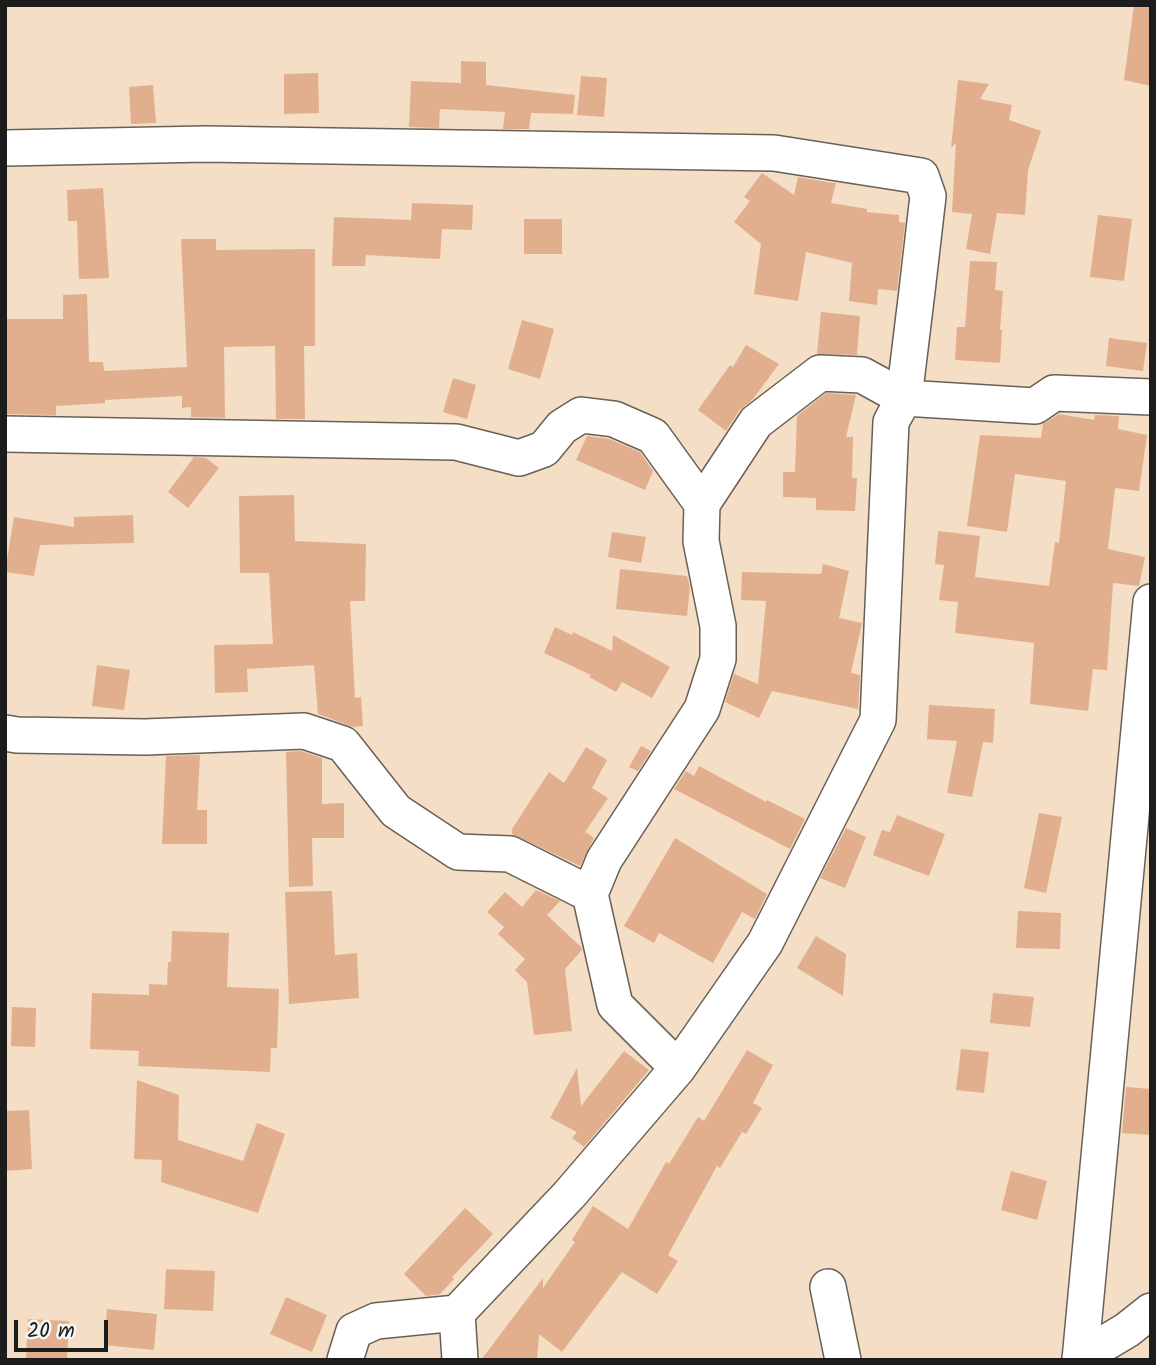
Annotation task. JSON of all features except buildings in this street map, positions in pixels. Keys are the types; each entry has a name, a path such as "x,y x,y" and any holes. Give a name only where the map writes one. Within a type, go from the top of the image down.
{"street":[{"path":"5,148 206,144 774,153 921,176 928,196 904,398 891,422 878,720 765,943 678,1068 569,1195 457,1313 376,1321 354,1331 345,1360"},
{"path":"678,1068 615,1004 590,894 604,860 702,709 718,659 718,625 701,541 702,504 756,422 820,373 862,375 904,398 1035,406 1054,393 1151,397"},
{"path":"5,433 456,442 519,458 544,449 562,427 581,415 614,419 653,436 702,504"},
{"path":"1080,1359 1151,602"},
{"path":"5,733 145,737 304,731 343,744 396,811 458,852 510,854 590,894"},
{"path":"828,1287 844,1360"},
{"path":"1080,1359 1127,1330 1151,1311"},
{"path":"457,1313 460,1360"}]}
